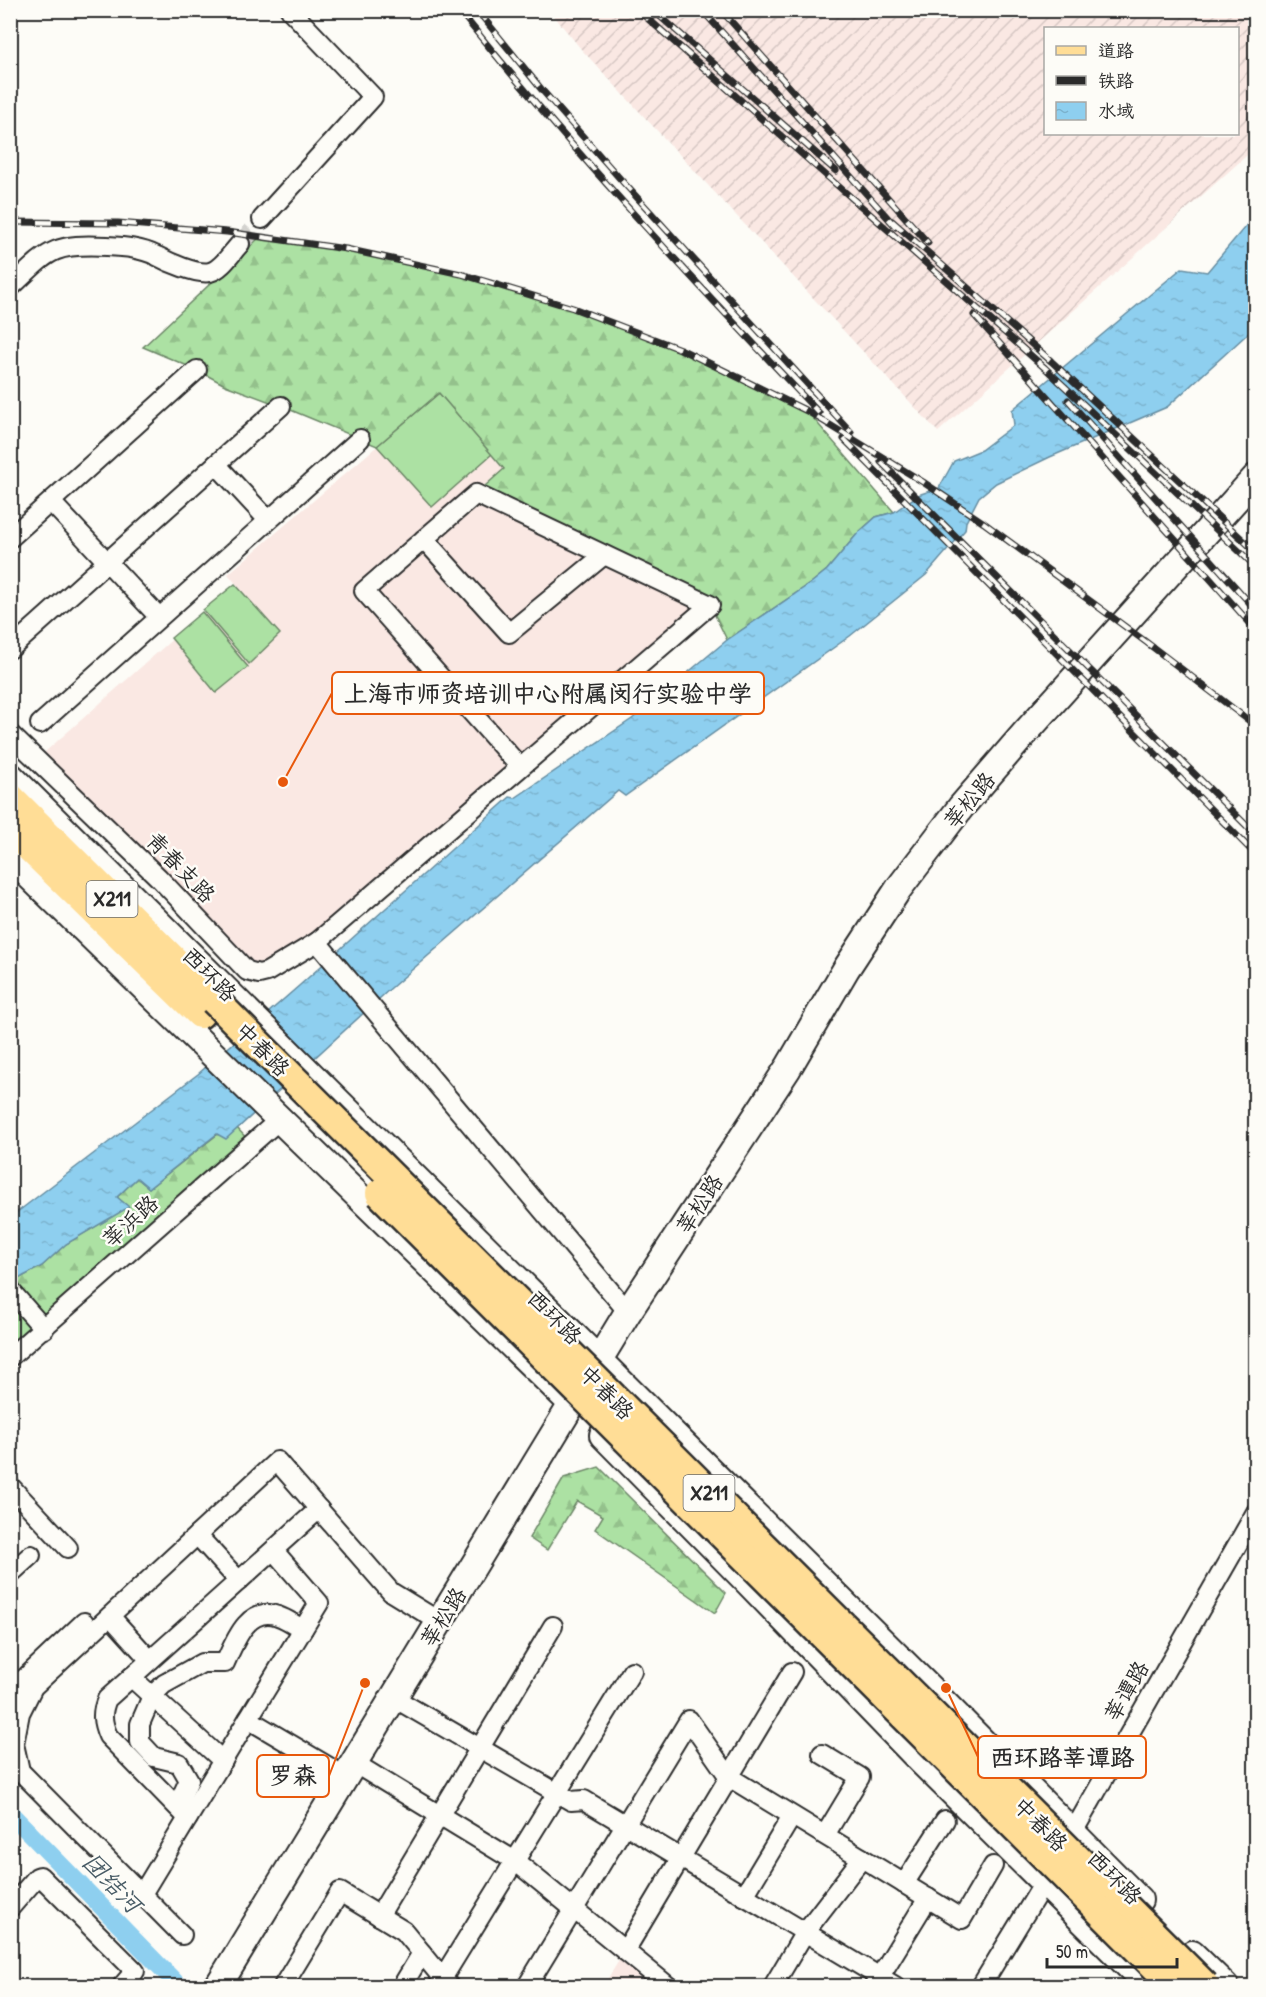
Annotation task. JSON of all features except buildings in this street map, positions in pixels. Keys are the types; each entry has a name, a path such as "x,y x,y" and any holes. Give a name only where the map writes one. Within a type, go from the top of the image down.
{"main road":[{"name":"莘松路","path":"220,1983 598,1359 788,1068 846,969 899,888 961,807 1025,733 1256,477"},
{"name":"西环路","path":"10,776 936,1695 1225,1986"},
{"name":"中春路","path":"10,797 203,1017 1175,1986"},
{"name":"中春路","path":"10,829 1205,1986"},
{"path":"10,857 203,1017 276,1115 572,1404 921,1761 1149,1986"}],"street":[{"path":"262,219 373,97 290,10"},
{"path":"10,288 40,260 56,249 67,246 78,244 132,248 146,251 179,266 210,272 240,244"},
{"path":"10,538 197,370"},
{"path":"10,650 281,406"},
{"path":"39,724 360,439"},
{"path":"216,464 268,520"},
{"path":"424,538 509,633 604,555 476,494 424,538 364,591 520,767"},
{"path":"51,502 159,617"},
{"name":"青春支路","path":"10,734 159,878 247,971 259,974 267,972 322,948 513,776 520,767 710,605 604,555"},
{"path":"322,948 628,1312"},
{"name":"莘浜路","path":"10,1357 44,1329 276,1115"},
{"path":"11,1291 44,1329"},
{"path":"182,1935 20,1771 14,1744 20,1713 33,1687 277,1461 391,1592 440,1622"},
{"path":"10,1486 68,1548"},
{"path":"182,1812 108,1736 102,1724 102,1711 107,1698 319,1509"},
{"name":"莘谭路","path":"981,1986 1072,1834 1256,1512"},
{"path":"197,1535 239,1581"},
{"path":"142,1894 182,1812 223,1761 319,1603 274,1551"},
{"path":"10,1574 31,1556"},
{"path":"182,1812 189,1780 179,1763 154,1756 140,1742 140,1724 152,1696 164,1684 202,1663 225,1663 246,1622 266,1613 280,1616 303,1629"},
{"path":"110,1616 150,1660"},
{"path":"10,1692 84,1622"},
{"path":"379,1916 553,1626"},
{"path":"283,1986 340,1893 404,1931 446,1983 515,1861 632,1671"},
{"path":"625,1951 792,1672"},
{"path":"131,1677 223,1761"},
{"path":"394,1698 571,1801 584,1800 805,1932 883,1983 928,1898"},
{"path":"248,1719 440,1815 515,1861 668,1986"},
{"path":"528,1986 689,1720 729,1777 962,1919 993,1866"},
{"path":"822,1754 860,1777 825,1835"},
{"path":"744,1896 792,1816"},
{"path":"904,1884 945,1820"},
{"path":"772,1986 805,1932 862,1858"},
{"path":"10,1908 40,1876 135,1971 122,1986"},
{"path":"402,1986 422,1953"}],"shaded area":[{"path":"550,11 1255,11 1255,148 938,432 581,49"},
{"path":"439,393 504,469 476,493 710,605 317,942 259,974 37,759 235,584 242,591 228,574"},
{"path":"625,1951 668,1986 603,1986"}],"green space":[{"path":"260,237 346,249 461,274 573,308 680,349 807,411 894,512 876,517 858,533 827,570 727,640 710,605 476,494 504,469 439,393 377,446 225,385 197,370 143,347"},
{"path":"439,393 492,454 432,507 377,446"},
{"path":"235,584 280,634 249,664 203,610"},
{"path":"202,612 248,667 216,693 171,638"},
{"path":"237,1128 252,1144 11,1360 11,1283 42,1266 66,1244 128,1207 117,1197 137,1178 149,1188 218,1134 226,1138"},
{"path":"599,1467 726,1593 715,1613 595,1529 603,1516 577,1501 547,1550 529,1538 564,1478"}],"water":[{"path":"1255,215 1255,327 1167,407 1050,457 996,483 979,497 966,522 965,530 926,575 850,636 625,796 618,791 391,988 226,1139 217,1134 149,1188 137,1178 117,1197 129,1207 66,1244 42,1266 11,1283 10,1218 198,1074 510,797 515,798 632,719 727,640 811,583 827,570 858,533 876,517 894,512 918,495 939,488 954,461 981,450 1014,425 1012,410 1182,268 1207,272"}],"waterway":[{"name":"团结河","path":"10,1813 179,1986"}],"tunnel":[{"path":"240,244 262,219"}],"railway":[{"path":"459,10 590,165 819,413"},
{"path":"477,10 542,90 622,181 851,432"},
{"path":"638,10 1045,368 1256,567"},
{"path":"653,10 836,171"},
{"path":"702,10 896,227"},
{"path":"721,10 928,243"},
{"path":"892,221 1051,361 1256,552"},
{"path":"10,222 118,223 227,232 346,249 461,274 573,308 680,349 807,411 923,482 984,523 1256,726"},
{"path":"974,315 1256,630"},
{"path":"1068,400 1256,610"},
{"path":"844,439 1256,855"},
{"path":"881,462 1256,835"}],"place":[{"name":"上海市师资培训中心附属闵行实验中学","path":"283,782"},
{"name":"罗森","path":"365,1683"},
{"name":"西环路莘谭路","path":"946,1688"}]}
